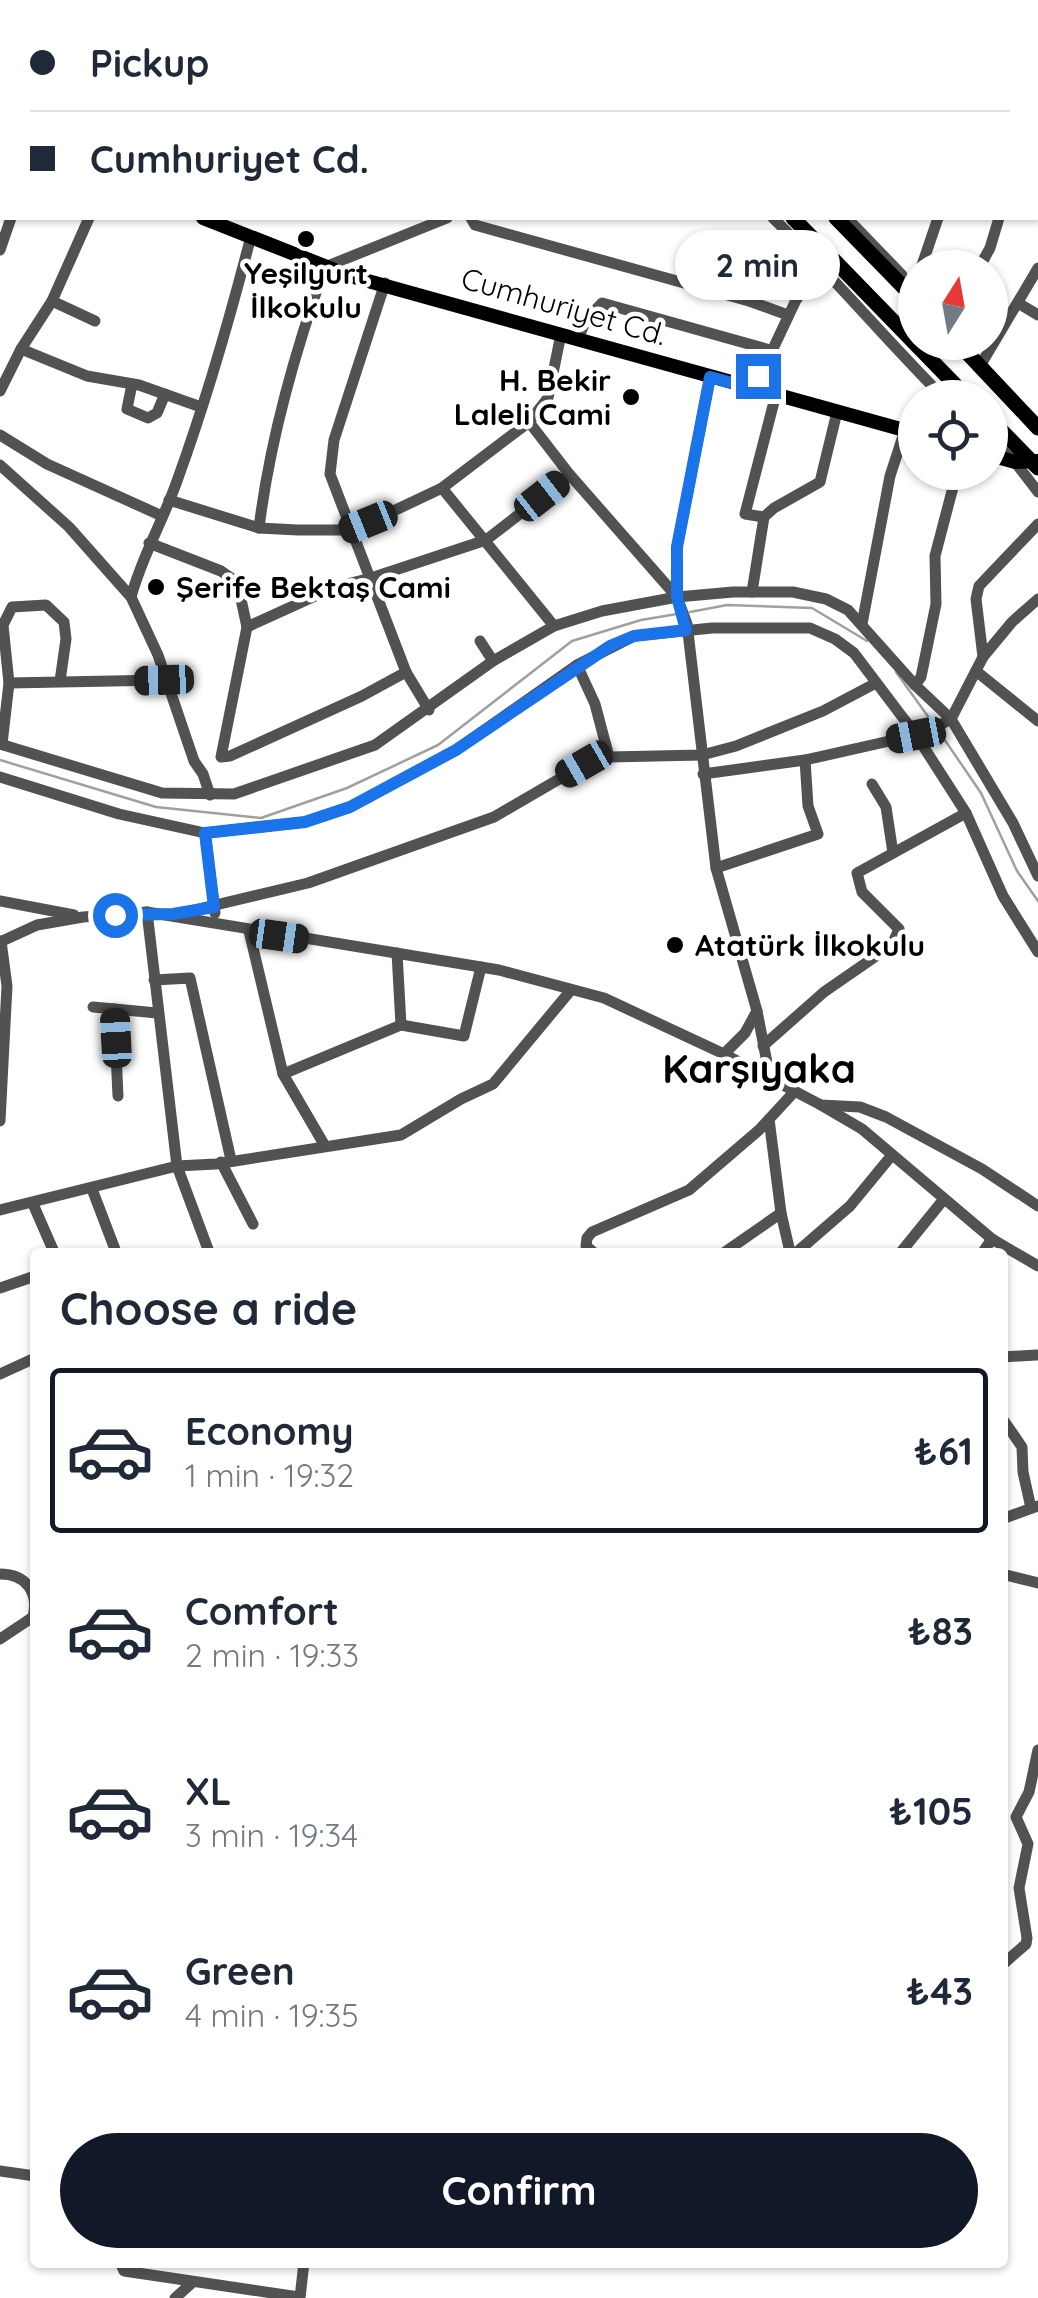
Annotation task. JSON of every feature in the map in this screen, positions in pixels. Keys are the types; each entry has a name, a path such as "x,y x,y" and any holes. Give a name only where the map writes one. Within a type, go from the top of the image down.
{"highway":[{"path":"795,220 950,380"},
{"path":"848,220 898,272"},
{"path":"974,360 1038,428"},
{"path":"1008,437 1036,464"}],"main road":[{"name":"Cumhuriyet Cd.","path":"208,220 325,267 898,429"},
{"path":"1008,460 1036,464"}],"street":[{"path":"0,391 20,349 52,301 89,220"},
{"path":"259,528 266,473 325,267 443,220"},
{"path":"471,220 475,225 788,315"},
{"path":"775,220 926,380"},
{"path":"927,250 937,220"},
{"path":"989,250 998,220"},
{"path":"131,596 201,408 251,236"},
{"path":"754,389 788,315 822,266"},
{"path":"1038,268 984,361 1038,419"},
{"path":"385,284 334,440 330,474 406,672 429,710"},
{"path":"52,301 95,321"},
{"path":"578,339 586,320 602,303 770,350"},
{"path":"1018,303 1038,315"},
{"path":"169,500 259,528 349,530 442,488 529,422 548,398 561,334"},
{"path":"20,349 88,376 132,384 201,408"},
{"path":"710,377 677,547 677,597 687,627 716,868 757,1011 770,1078"},
{"path":"132,384 127,409 148,418 157,413 164,394"},
{"path":"764,517 745,514 776,394"},
{"path":"752,592 764,517 820,482 837,412"},
{"path":"529,422 677,597"},
{"path":"0,435 48,464 162,516"},
{"path":"1008,456 1038,492"},
{"path":"862,624 890,476 898,458"},
{"path":"0,465 69,527 131,596 158,655 194,761 210,795"},
{"path":"247,627 335,587 486,540 570,474"},
{"path":"442,488 554,626"},
{"path":"914,685 921,677 936,604 935,556 952,490"},
{"path":"983,657 976,600 979,586 1038,524"},
{"path":"149,542 234,580 247,627 220,757 203,774"},
{"path":"60,681 66,639 64,622 46,604 12,607 3,625 8,683 1,744 162,792 234,794 375,745 493,661 554,626 602,611 677,597 793,592 826,599 848,610 862,624 946,722 1013,823 1038,876"},
{"path":"703,774 805,760 919,734 946,722 983,657 1012,622 1036,605"},
{"path":"0,776 119,814 205,833 305,822 350,807 456,750 578,665 634,636 687,627 810,628 854,652 919,734 966,812 1002,896 1038,952"},
{"path":"480,641 493,661"},
{"path":"578,665 596,704 609,757"},
{"path":"976,671 1038,721"},
{"path":"220,757 230,756 362,696 406,672"},
{"path":"8,683 164,680"},
{"path":"173,914 308,883 494,817 584,764 609,757 702,756 736,746 823,711 876,683"},
{"path":"716,868 818,834 808,806 805,760"},
{"path":"872,784 886,808 893,853"},
{"path":"764,1046 824,992 892,945 899,929 862,892 857,873 966,812"},
{"path":"205,833 217,922"},
{"path":"0,901 83,917"},
{"path":"147,912 177,1166 208,1248"},
{"path":"0,1121 7,986 1,941 37,925 83,917 173,914 249,931 480,967 604,998 724,1054 862,1129 1007,1248"},
{"path":"249,931 283,1074 325,1146"},
{"path":"397,953 400,1025"},
{"path":"283,1074 400,1025 464,1036 480,967"},
{"path":"154,980 190,978 226,1161 253,1224"},
{"path":"0,1210 177,1166 401,1135 492,1084 570,990"},
{"path":"93,1007 157,1013"},
{"path":"114,1009 118,1096"},
{"path":"724,1054 745,1033 757,1011"},
{"path":"588,1248 587,1238 592,1232 689,1190 795,1091"},
{"path":"821,1106 860,1107 886,1117 982,1169 1038,1206"},
{"path":"769,1119 781,1213 793,1248"},
{"path":"799,1248 850,1206 892,1155"},
{"path":"92,1189 114,1248"},
{"path":"905,1248 944,1199"},
{"path":"33,1204 52,1248"},
{"path":"732,1248 781,1213"},
{"path":"986,1248 992,1239"},
{"path":"1008,1248 1038,1266"},
{"path":"0,1288 30,1278"},
{"path":"1008,1356 1036,1354"},
{"path":"0,1374 30,1360"},
{"path":"1008,1427 1022,1446 1023,1472 1035,1507 1008,1517"},
{"path":"1008,1442 1016,1440"},
{"path":"0,1574 22,1578 30,1588"},
{"path":"1008,1576 1038,1583"},
{"path":"0,1621 3,1637 30,1619"},
{"path":"1008,1960 1026,1944 1027,1938 1019,1888 1028,1844 1016,1817 1029,1792 1038,1750"},
{"path":"0,2171 30,2175"},
{"path":"122,2268 124,2272 300,2298 303,2268"},
{"path":"175,2298 198,2283"},
{"path":"198,2283 202,2298"}],"waterway":[{"path":"690,612 727,605 812,608 867,641"},
{"path":"0,760 156,807 261,818 347,788 438,745 572,641 641,620 677,614"},
{"path":"896,672 932,722"},
{"path":"940,733 981,793 1017,871 1038,901"}],"place":[{"name":"Yeşilyurt İlkokulu","path":"306,239"},
{"name":"H. Bekir Laleli Cami","path":"631,397"},
{"name":"Şerife Bektaş Cami","path":"156,587"},
{"name":"Atatürk İlkokulu","path":"675,945"}],"district":[{"name":"Karşıyaka","path":"759,1068"}],"route":[{"path":"115,915 173,914 214,907 205,833 305,822 350,807 456,750 610,646 634,636 686,630 677,597 677,547 710,377 754,389 758,376"}]}
